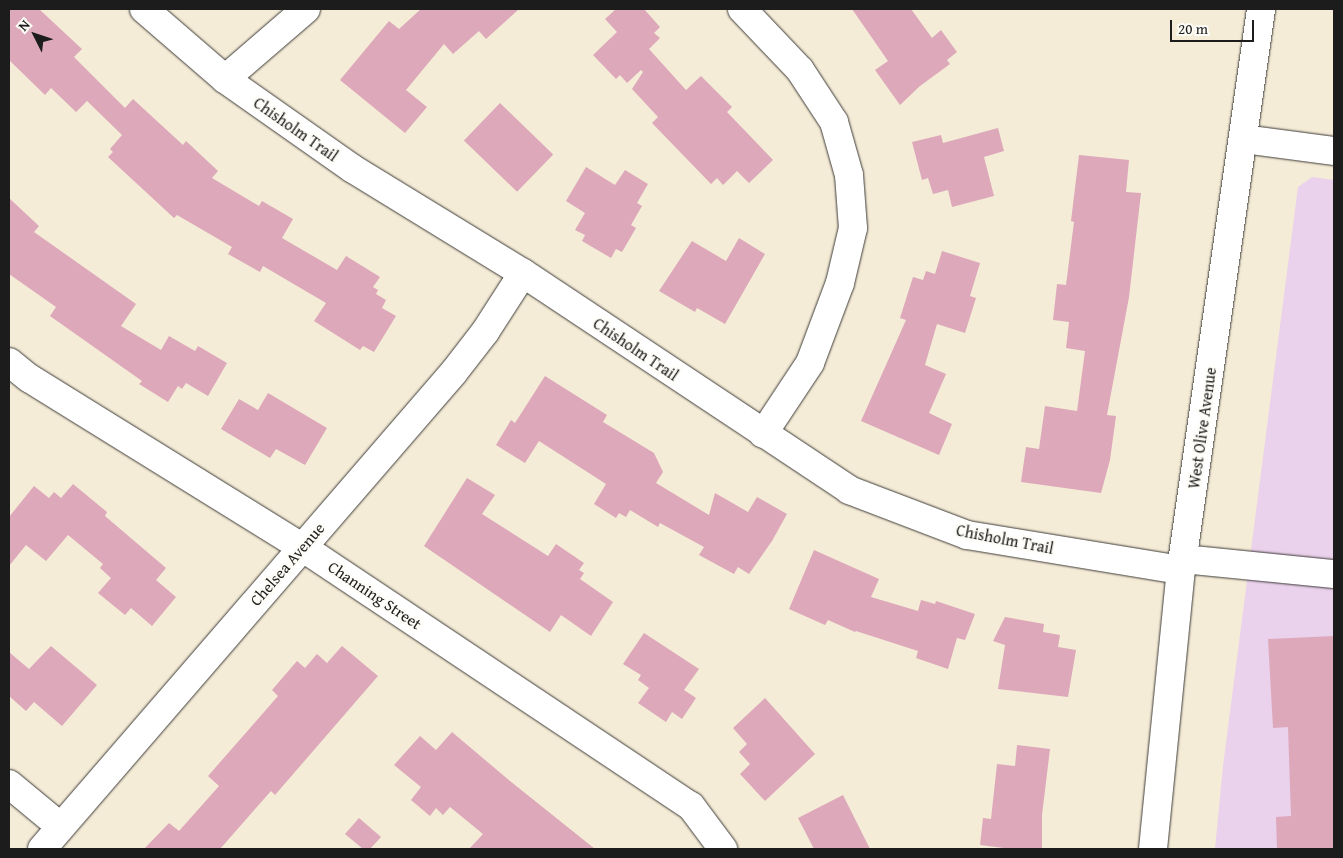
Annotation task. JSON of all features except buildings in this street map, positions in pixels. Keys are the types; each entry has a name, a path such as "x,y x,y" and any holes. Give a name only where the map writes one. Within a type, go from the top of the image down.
{"street":[{"name":"Chisholm Trail","path":"144,9 225,78 354,169 523,273 849,490 967,535 1182,564 1334,574"},
{"path":"225,78 306,9"},
{"path":"742,9 800,70 834,122 849,175 853,228 840,283 810,362 763,434"},
{"name":"West Olive Avenue","path":"1152,849 1182,564 1261,9"},
{"path":"1243,139 1334,151"},
{"name":"Chelsea Avenue","path":"42,849 454,372 485,332 523,273"},
{"name":"Channing Street","path":"9,362 29,378 302,546 691,806 723,849"},
{"path":"9,784 62,827"}],"shaded area":[{"path":"1312,177 1334,180 1334,849 1215,849 1223,766 1298,187"}]}
